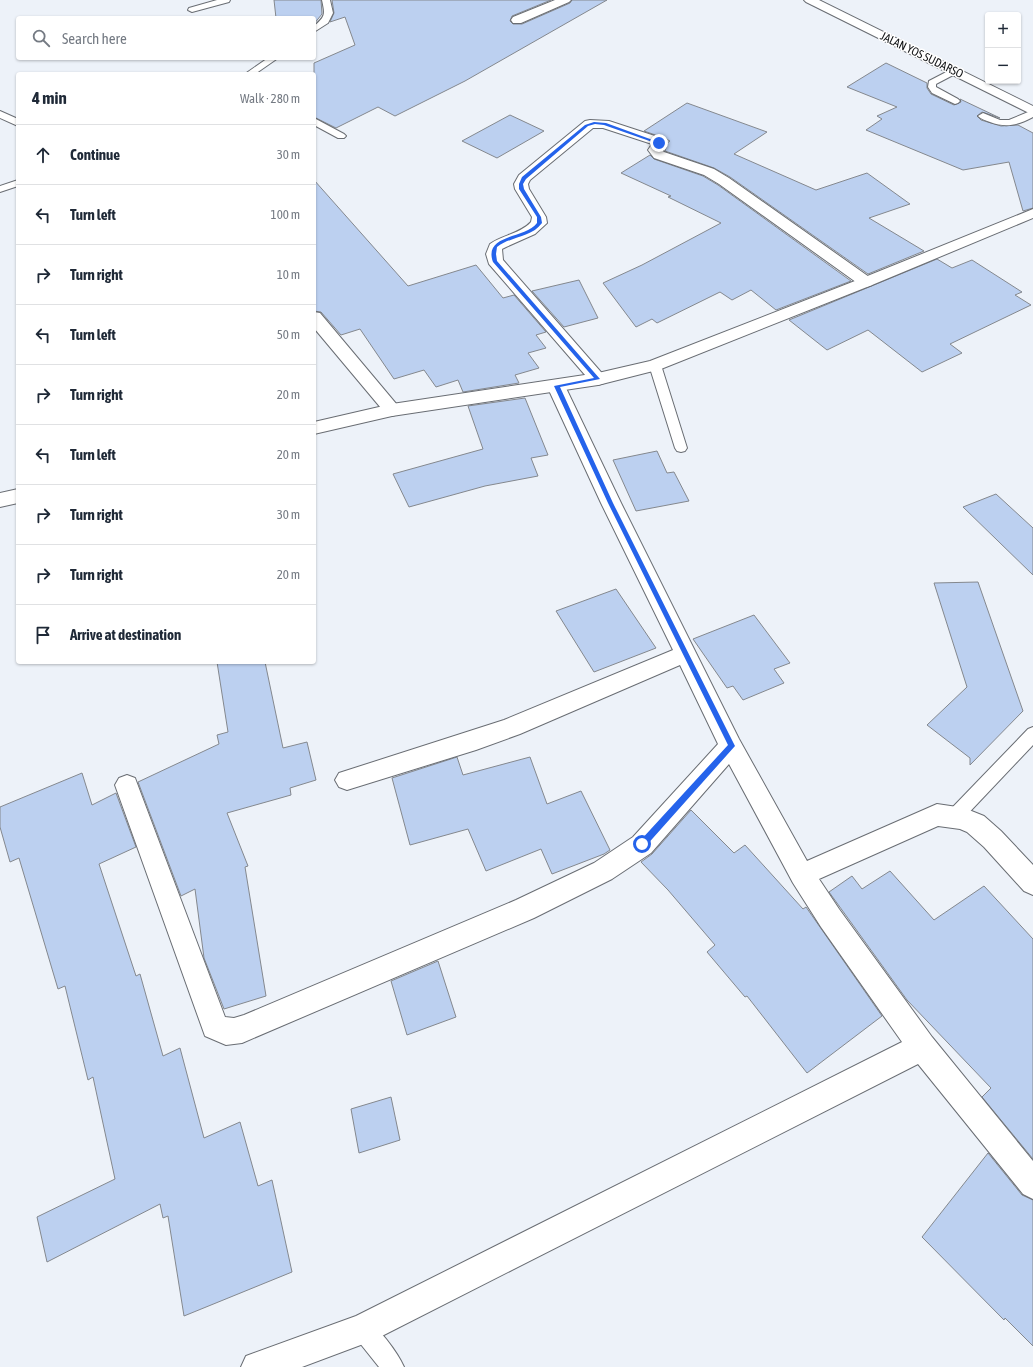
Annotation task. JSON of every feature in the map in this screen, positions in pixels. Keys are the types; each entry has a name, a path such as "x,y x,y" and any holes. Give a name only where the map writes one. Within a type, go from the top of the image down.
{"main road":[{"path":"517,20 565,0"},
{"name":"JALAN YOS SUDARSO","path":"810,0 1033,112"},
{"path":"598,379 495,261 494,254 495,247 500,242 528,232 535,228 539,223 539,217 522,189 521,184 524,178 590,124 604,124 659,142 655,150 659,155 709,172 724,181 866,282"},
{"path":"316,428 392,410 598,379 655,365 866,282 1033,213"},
{"path":"316,319 392,410"},
{"path":"556,386 610,503 731,746 802,875 830,918 922,1047 1033,1184"},
{"path":"0,500 16,496"},
{"path":"347,780 476,740 512,727 685,654"},
{"path":"127,785 215,1026 221,1031 230,1033 246,1028 525,909 603,871 642,844 731,746"},
{"path":"802,875 937,815 954,816 969,821 984,831 1033,882"},
{"path":"257,1367 363,1329 922,1047"}],"lane":[{"path":"192,10 226,0"},
{"path":"316,28 325,21 329,13 326,0"},
{"path":"252,72 271,60"},
{"path":"954,71 932,83 932,87 935,91 955,101"},
{"path":"984,116 997,122 1010,124 1033,112"},
{"path":"0,114 16,122"},
{"path":"316,122 341,136"},
{"path":"0,189 16,184"},
{"path":"655,365 681,448"},
{"path":"954,816 1033,734"},
{"path":"363,1329 393,1367"}],"building":[{"path":"274,0 321,0 322,14 316,22 316,16 276,16"},
{"path":"332,0 551,0 512,16 510,21 513,24 522,24 570,3 572,0 607,0 465,81 395,116 378,107 336,128 316,118 316,72 314,72 314,63 355,45 345,17 330,22 334,13"},
{"path":"886,63 927,83 927,88 931,94 954,105 961,102 960,99 1000,118 982,112 977,116 981,120 1001,126 1018,125 1033,133 1033,208 1023,211 1009,162 963,170 866,130 882,119 877,116 897,107 847,87"},
{"path":"687,103 767,132 734,154 816,190 867,173 910,204 869,218 924,251 868,274 730,177 714,168 665,151 667,143 670,141 644,131"},
{"path":"510,115 544,131 497,158 462,141"},
{"path":"650,155 654,159 703,176 718,185 851,281 776,310 751,290 732,300 720,292 657,323 652,319 636,327 603,283 642,265 721,223 668,197 671,196 621,173"},
{"path":"316,182 408,286 476,265 503,298 514,295 546,332 536,335 546,348 528,353 539,368 515,375 519,383 463,392 458,380 436,387 424,370 394,379 360,329 341,335 321,312 316,311"},
{"path":"937,259 952,268 972,260 1022,292 1015,295 1031,305 950,344 962,353 922,372 868,330 827,350 789,320"},
{"path":"579,280 598,318 564,327 532,291"},
{"path":"525,398 548,455 531,458 538,476 485,486 409,507 393,474 483,449 468,406"},
{"path":"657,451 667,473 674,472 689,501 636,511 613,460"},
{"path":"996,494 1033,528 1033,575 963,507"},
{"path":"978,582 1023,711 970,765 970,758 927,725 967,687 934,583"},
{"path":"616,589 656,648 594,672 556,611"},
{"path":"754,615 790,663 774,669 784,683 743,700 733,686 727,688 693,639"},
{"path":"217,664 265,664 283,748 307,742 316,780 290,788 291,795 227,813 248,866 245,867 266,996 224,1009 204,958 195,889 181,896 138,782 219,744 217,735 228,732"},
{"path":"457,757 463,775 530,757 547,804 581,791 610,850 604,854 552,874 541,849 486,871 468,829 410,845 392,778"},
{"path":"82,773 92,805 116,793 136,847 99,864 136,976 140,974 163,1056 180,1048 204,1138 240,1122 258,1186 272,1180 292,1272 184,1316 168,1216 163,1218 160,1204 47,1262 37,1217 115,1179 93,1077 88,1080 65,986 58,989 19,858 10,862 0,827 0,807"},
{"path":"691,810 734,853 745,845 803,909 806,907 882,1016 807,1073 747,996 745,997 707,952 715,945 668,890 641,862 652,854"},
{"path":"890,871 934,920 984,886 1033,939 1033,1159 982,1097 991,1088 907,1000 829,892 852,876 862,889"},
{"path":"438,961 456,1017 407,1035 391,981"},
{"path":"391,1097 400,1140 359,1153 351,1109"},
{"path":"988,1153 1022,1195 1033,1200 1033,1346 1005,1318 1004,1320 922,1237"}],"route":[{"path":"642,844 731,746 610,503 556,386 598,379 495,261 494,254 495,247 500,242 528,232 535,228 539,223 539,217 522,189 521,184 524,178 587,125 594,123 604,124 659,143"}]}
